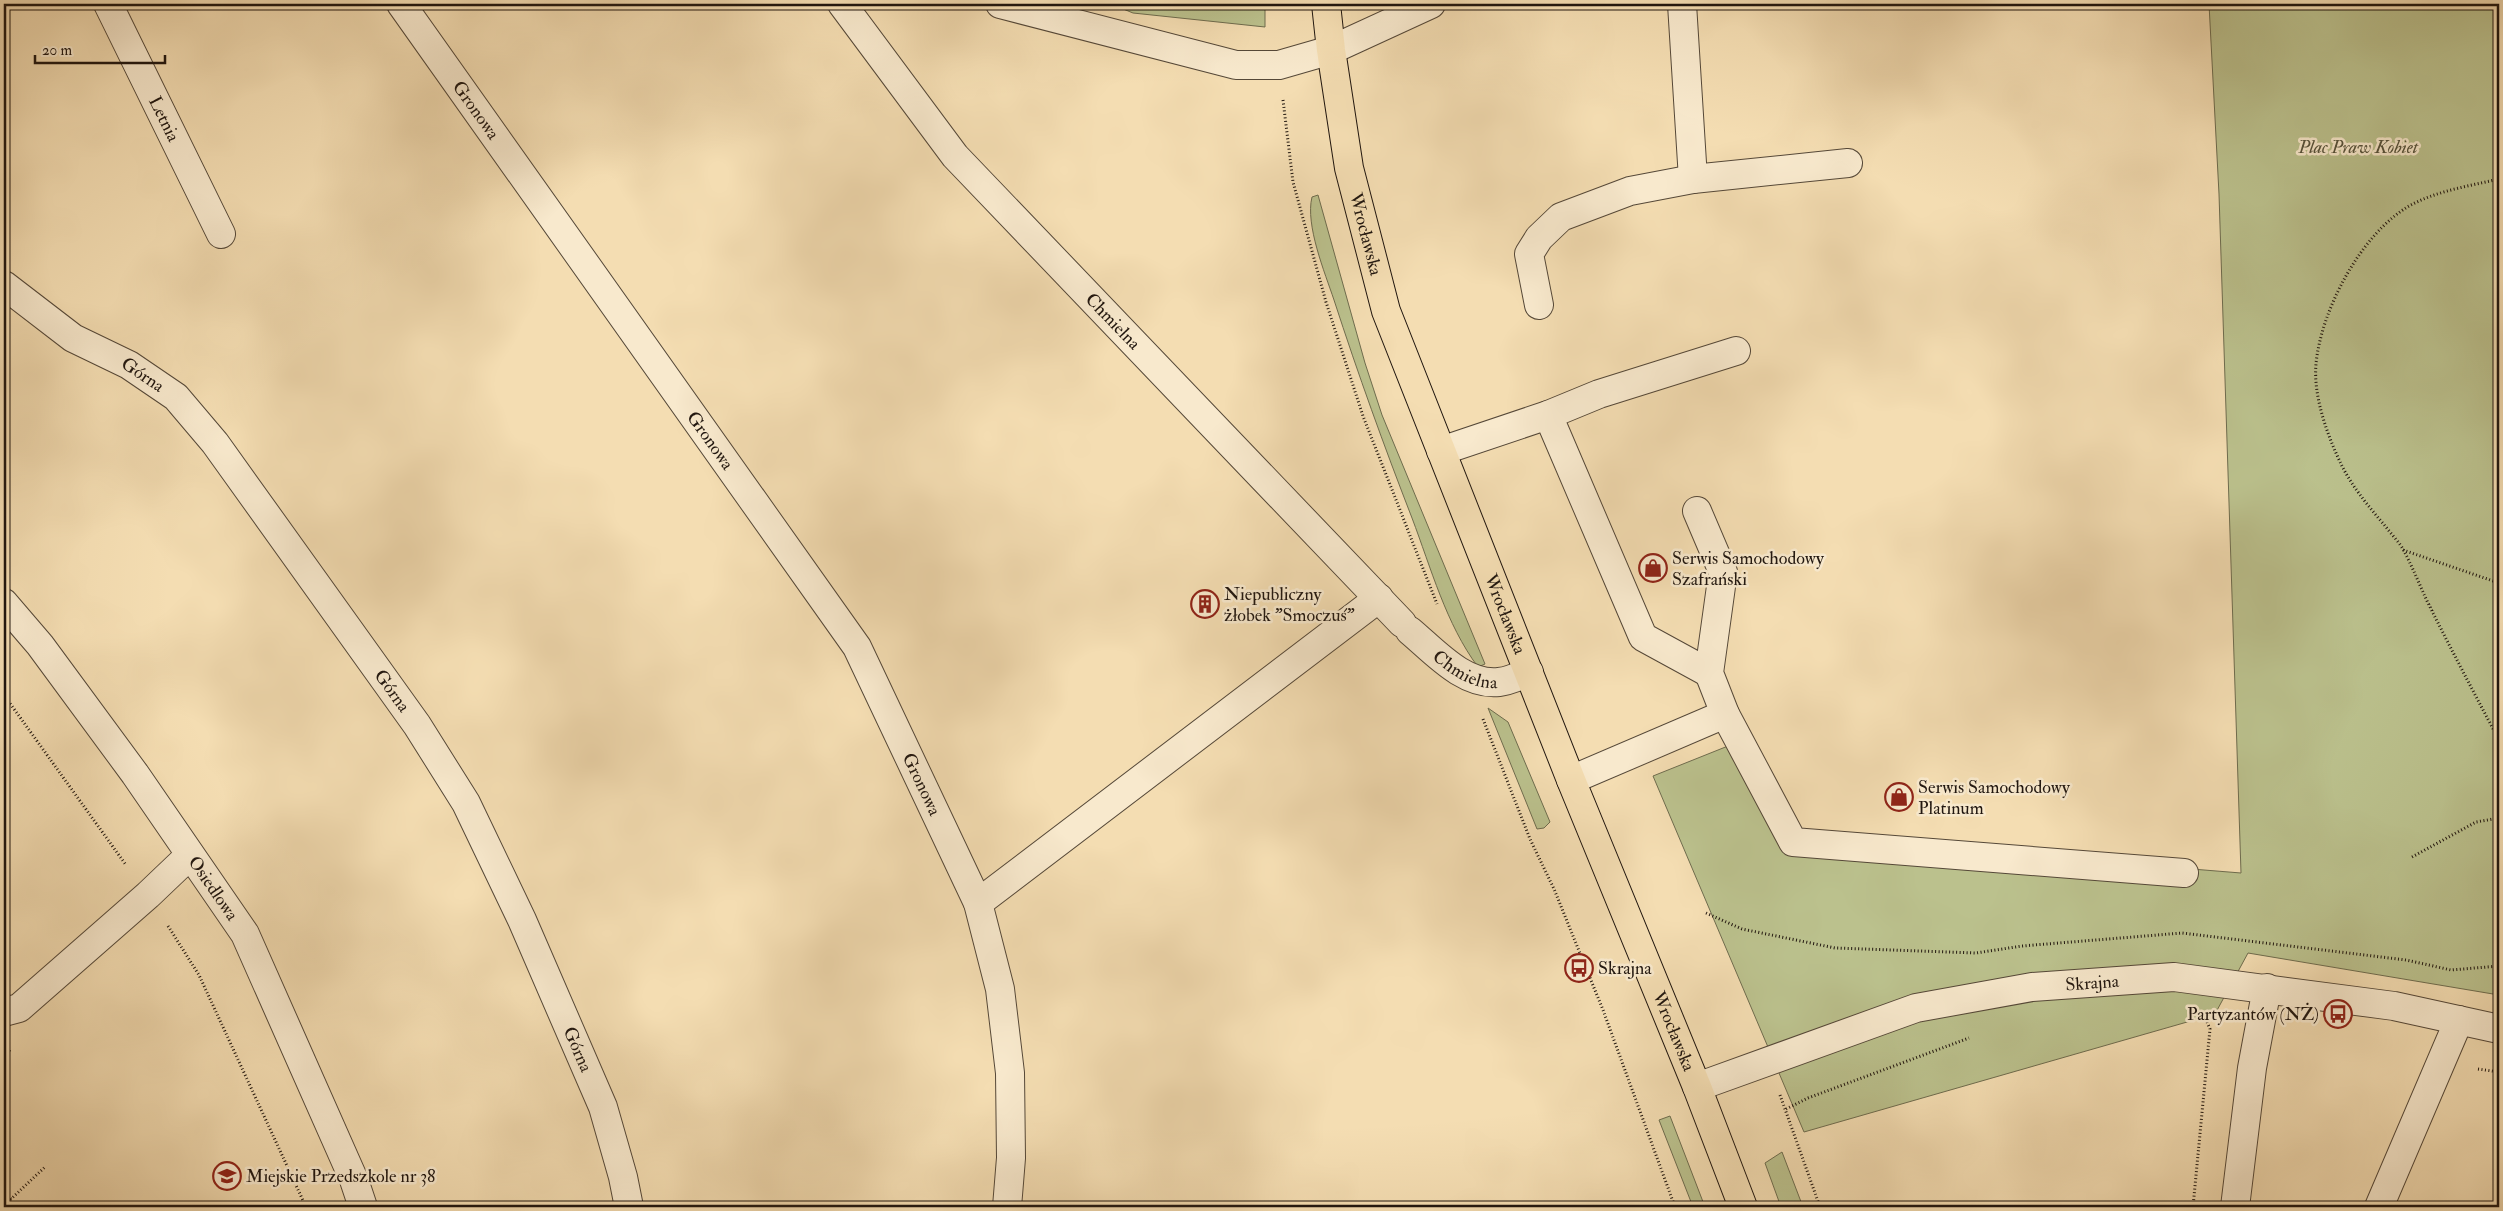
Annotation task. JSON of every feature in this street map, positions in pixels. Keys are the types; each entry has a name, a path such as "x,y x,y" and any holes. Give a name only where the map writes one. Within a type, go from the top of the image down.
{"main road":[{"name":"Wrocławska","path":"1326,4 1349,168 1386,311 1571,780 1697,1087 1743,1207"}],"street":[{"name":"Letnia","path":"108,4 221,234"},
{"name":"Gronowa","path":"401,4 857,647 978,903 1000,990 1010,1073 1011,1158 1007,1207"},
{"name":"Chmielna","path":"842,4 955,156 1406,627 1450,664 1474,678 1500,682 1529,672"},
{"path":"1000,4 1236,65 1279,65 1331,50 1431,4"},
{"path":"1682,4 1693,179"},
{"path":"1539,305 1529,254 1539,238 1562,217 1630,192 1693,179 1848,163"},
{"name":"Górna","path":"4,285 73,338 130,365 176,397 215,443 417,725 466,803 522,920 602,1107 624,1177 629,1207"},
{"path":"1441,451 1548,415 1599,394 1736,351"},
{"path":"1548,415 1643,637 1709,673"},
{"path":"1697,511 1723,572 1709,673 1725,714 1792,842 2184,873"},
{"path":"978,903 1379,598"},
{"name":"Osiedlowa","path":"4,603 40,645 135,774 245,934 354,1180 363,1207"},
{"path":"1571,780 1725,714"},
{"path":"4,1012 19,1008 148,896 190,855"},
{"name":"Skrajna","path":"1697,1087 1916,1008 2032,987 2174,977 2394,1006 2499,1029"},
{"path":"2235,1207 2252,1068 2267,988"},
{"path":"2378,1207 2459,1020"}],"path":[{"path":"2499,179 2452,189 2425,199 2410,206 2388,221 2349,270 2332,303 2316,364 2317,391 2329,436 2350,480 2403,550 2499,740"},
{"path":"2403,550 2499,583"},
{"path":"4,695 148,896 199,975 306,1207"},
{"path":"2412,857 2476,822 2499,818"},
{"path":"2193,1207 2210,1029 2203,1013"},
{"path":"1786,1109 1826,1091 1976,1036"},
{"path":"1778,1090 1820,1207"},
{"path":"4,1190 11,1199 46,1166"}],"green space":[{"path":"1111,4 1265,4 1265,27 1133,13"},
{"name":"Plac Praw Kobiet","path":"2209,4 2499,4 2499,995 2248,953 2215,1014 1804,1132 1653,776 1728,746 1786,836 2241,873 2219,194"},
{"path":"1318,195 1365,363 1382,415 1485,664 1478,667 1457,633 1440,595 1352,355 1321,263 1311,221 1312,197"},
{"path":"1488,708 1508,722 1550,822 1544,828 1537,829"},
{"path":"1670,1116 1705,1207 1693,1207 1659,1120"},
{"path":"1782,1152 1803,1207 1781,1207 1765,1163"}],"place":[{"name":"Serwis Samochodowy Szafrański","path":"1653,568"},
{"name":"Niepubliczny żłobek \"Smoczuś\"","path":"1205,604"},
{"name":"Serwis Samochodowy Platinum","path":"1899,797"},
{"name":"Skrajna","path":"1579,968"},
{"name":"Partyzantów (NŻ)","path":"2338,1014"},
{"name":"Miejskie Przedszkole nr 38","path":"227,1176"}]}
